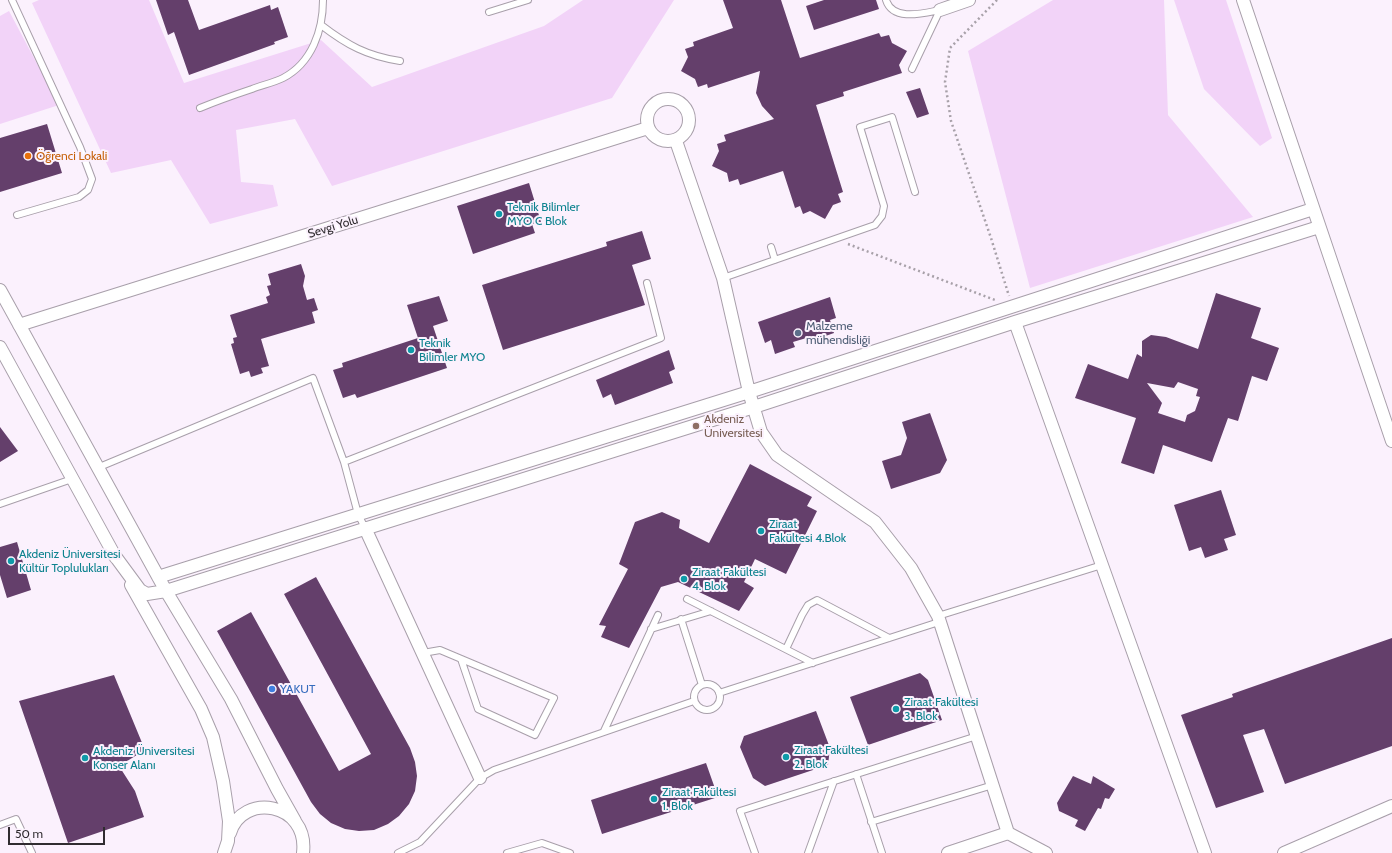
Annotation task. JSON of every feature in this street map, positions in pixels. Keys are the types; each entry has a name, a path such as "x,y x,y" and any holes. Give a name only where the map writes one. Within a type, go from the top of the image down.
{"street":[{"path":"940,10 969,0"},
{"path":"1243,0 1392,441"},
{"path":"660,100 676,100 683,105 688,112 690,121 688,129 683,136 676,141 667,142 659,140 652,136 648,128 646,120 648,112 653,105 660,100"},
{"name":"Sevgi Yolu","path":"19,325 648,128"},
{"path":"676,141 723,278 750,392 762,432 777,455 875,522 911,568 938,619 1008,833 1046,853"},
{"path":"158,577 750,392 1314,209"},
{"path":"112,552 140,590 147,594 166,591 754,407 1015,322 1319,227"},
{"path":"0,290 158,577 231,699 277,789 313,853"},
{"path":"1015,322 1205,853"},
{"path":"0,347 112,552 201,709 213,737 227,801 229,821 228,847"},
{"path":"365,528 480,778"},
{"path":"1284,853 1392,806"},
{"path":"224,853 228,847 231,828 239,818 249,811 262,807 274,808 286,813 295,821"},
{"path":"302,832 304,844 303,853"},
{"path":"948,853 1008,833"}],"lane":[{"path":"12,0 80,147 92,179 88,190 79,197 17,215"},
{"path":"200,108 291,74 309,55 318,37 321,25 323,0"},
{"path":"489,12 528,0"},
{"path":"886,0 888,5 899,13 911,15 940,10"},
{"path":"912,69 940,10"},
{"path":"321,25 340,39 364,52 400,61"},
{"path":"723,278 875,225 882,216 884,206 860,127 892,117 915,192"},
{"path":"771,247 775,260"},
{"path":"344,462 661,338 647,283"},
{"path":"97,468 313,378 344,462 358,514 365,528"},
{"path":"0,504 72,479"},
{"path":"719,693 889,638 938,619 1102,565"},
{"path":"688,599 813,663"},
{"path":"786,649 802,614 808,605 817,600 889,638"},
{"path":"651,629 711,611"},
{"path":"604,731 658,614"},
{"path":"681,620 702,685"},
{"path":"423,653 440,650 554,698 535,735 478,709 461,659"},
{"path":"709,684 714,686 719,693 720,700 718,704 709,710 699,709 694,701 696,690 702,685 709,684"},
{"path":"398,853 420,842 480,778 494,770 694,701"},
{"path":"755,853 740,811 977,736"},
{"path":"856,774 882,853"},
{"path":"808,853 834,781"},
{"path":"871,822 993,785"},
{"path":"0,824 16,819 32,853"},
{"path":"507,853 542,843 570,853"}],"path":[{"path":"996,0 950,48 945,82 951,121 991,238 1012,306"},
{"path":"834,239 1012,306"}],"shaded area":[{"path":"39,0 149,0 184,83 321,40 372,87 544,26 583,0 674,0 612,98 332,186 295,119 236,130 241,182 273,185 278,206 210,224 171,160 111,173 32,3"},
{"path":"1053,0 1164,0 1168,115 1253,217 1030,288 968,51"},
{"path":"1174,0 1226,0 1272,138 1260,146 1204,89"},
{"path":"9,11 59,105 0,124 0,16"}],"building":[{"path":"156,0 188,0 199,30 270,5 271,10 278,7 288,37 274,42 275,44 189,75 174,32 168,35"},
{"path":"723,0 781,0 800,58 879,33 881,37 889,35 892,43 907,51 899,65 902,73 843,92 844,96 816,105 843,192 838,194 841,202 833,205 825,219 810,211 803,214 800,206 795,208 783,171 740,185 738,179 729,182 727,173 712,166 719,151 717,144 726,141 724,135 774,119 762,106 756,93 760,71 708,88 707,84 698,87 695,79 681,71 688,57 685,49 694,46 693,42 733,28"},
{"path":"824,0 876,0 879,9 814,30 806,6"},
{"path":"920,88 929,114 917,118 906,92"},
{"name":"Öğrenci Lokali","path":"47,124 62,173 0,192 0,138"},
{"name":"Teknik Bilimler MYO C Blok","path":"529,183 541,222 532,224 535,233 473,254 457,206"},
{"path":"642,231 651,259 632,265 645,305 503,350 482,285 607,246 606,242"},
{"path":"301,264 305,276 303,286 307,300 314,298 318,310 312,312 315,323 261,339 269,366 261,368 263,373 251,377 249,371 240,374 231,344 234,343 233,338 237,337 230,315 268,303 266,297 270,295 267,286 271,285 268,274"},
{"path":"1216,293 1261,308 1251,338 1279,348 1267,381 1252,376 1238,421 1228,418 1212,462 1163,445 1154,474 1121,463 1136,418 1075,398 1088,364 1128,379 1137,354 1142,357 1142,341 1151,335 1166,337 1198,349","holes":["1178,382 1198,389 1196,396 1200,397 1195,411 1187,415 1185,422 1158,413 1162,403 1147,383 1174,388"]},
{"name":"Teknik Bilimler MYO","path":"439,296 448,321 433,326 447,368 357,398 355,394 343,398 333,370 343,367 342,363 418,338 407,305"},
{"path":"830,297 836,318 830,320 834,333 814,340 813,336 793,342 795,347 775,354 771,340 765,343 758,322"},
{"path":"669,350 675,369 669,372 673,383 615,405 611,394 603,398 596,380"},
{"path":"930,413 947,460 940,473 891,489 882,461 901,455 907,438 902,422"},
{"path":"0,427 18,451 0,462"},
{"path":"750,464 812,497 807,506 817,511 786,574 755,559 744,582 754,588 739,611 678,582 661,587 629,648 601,637 606,626 599,625 628,569 619,564 635,522 662,512 680,520 679,528 709,543"},
{"path":"1221,490 1236,535 1224,539 1228,550 1205,558 1201,547 1189,551 1174,505"},
{"name":"Akdeniz Üniversitesi Kültür Toplulukları","path":"17,542 31,590 7,598 0,575 0,547"},
{"name":"YAKUT","path":"316,577 410,748 415,762 417,776 415,791 409,804 399,816 388,824 374,830 359,831 345,829 331,823 320,814 311,802 217,631 251,612 339,771 371,754 284,594"},
{"path":"1392,638 1392,746 1285,784 1264,729 1243,735 1264,792 1216,808 1181,715 1233,697 1232,694"},
{"name":"Ziraat Fakültesi 3. Blok","path":"920,673 928,680 942,720 868,745 850,697"},
{"name":"Akdeniz Üniversitesi Konser Alanı","path":"114,675 145,750 119,766 135,791 144,817 68,843 19,701"},
{"name":"Ziraat Fakültesi 2. Blok","path":"816,711 830,748 828,765 765,786 753,778 740,747 744,736"},
{"name":"Ziraat Fakültesi 1. Blok","path":"706,763 718,797 602,834 591,800"},
{"path":"1073,776 1091,784 1093,776 1115,789 1109,799 1105,798 1101,809 1098,808 1085,831 1075,826 1078,820 1059,811 1057,803"}],"place":[{"name":"Öğrenci Lokali","path":"28,156"},
{"name":"Teknik Bilimler MYO C Blok","path":"499,214"},
{"name":"Malzeme mühendisliği","path":"798,333"},
{"name":"Teknik Bilimler MYO","path":"411,350"},
{"name":"Akdeniz Üniversitesi","path":"696,426"},
{"name":"Ziraat Fakültesi 4.Blok","path":"761,531"},
{"name":"Akdeniz Üniversitesi Kültür Toplulukları","path":"11,561"},
{"name":"Ziraat Fakültesi 4. Blok","path":"684,579"},
{"name":"YAKUT","path":"272,689"},
{"name":"Ziraat Fakültesi 3. Blok","path":"896,709"},
{"name":"Ziraat Fakültesi 2. Blok","path":"786,757"},
{"name":"Akdeniz Üniversitesi Konser Alanı","path":"85,758"},
{"name":"Ziraat Fakültesi 1. Blok","path":"654,799"}]}
